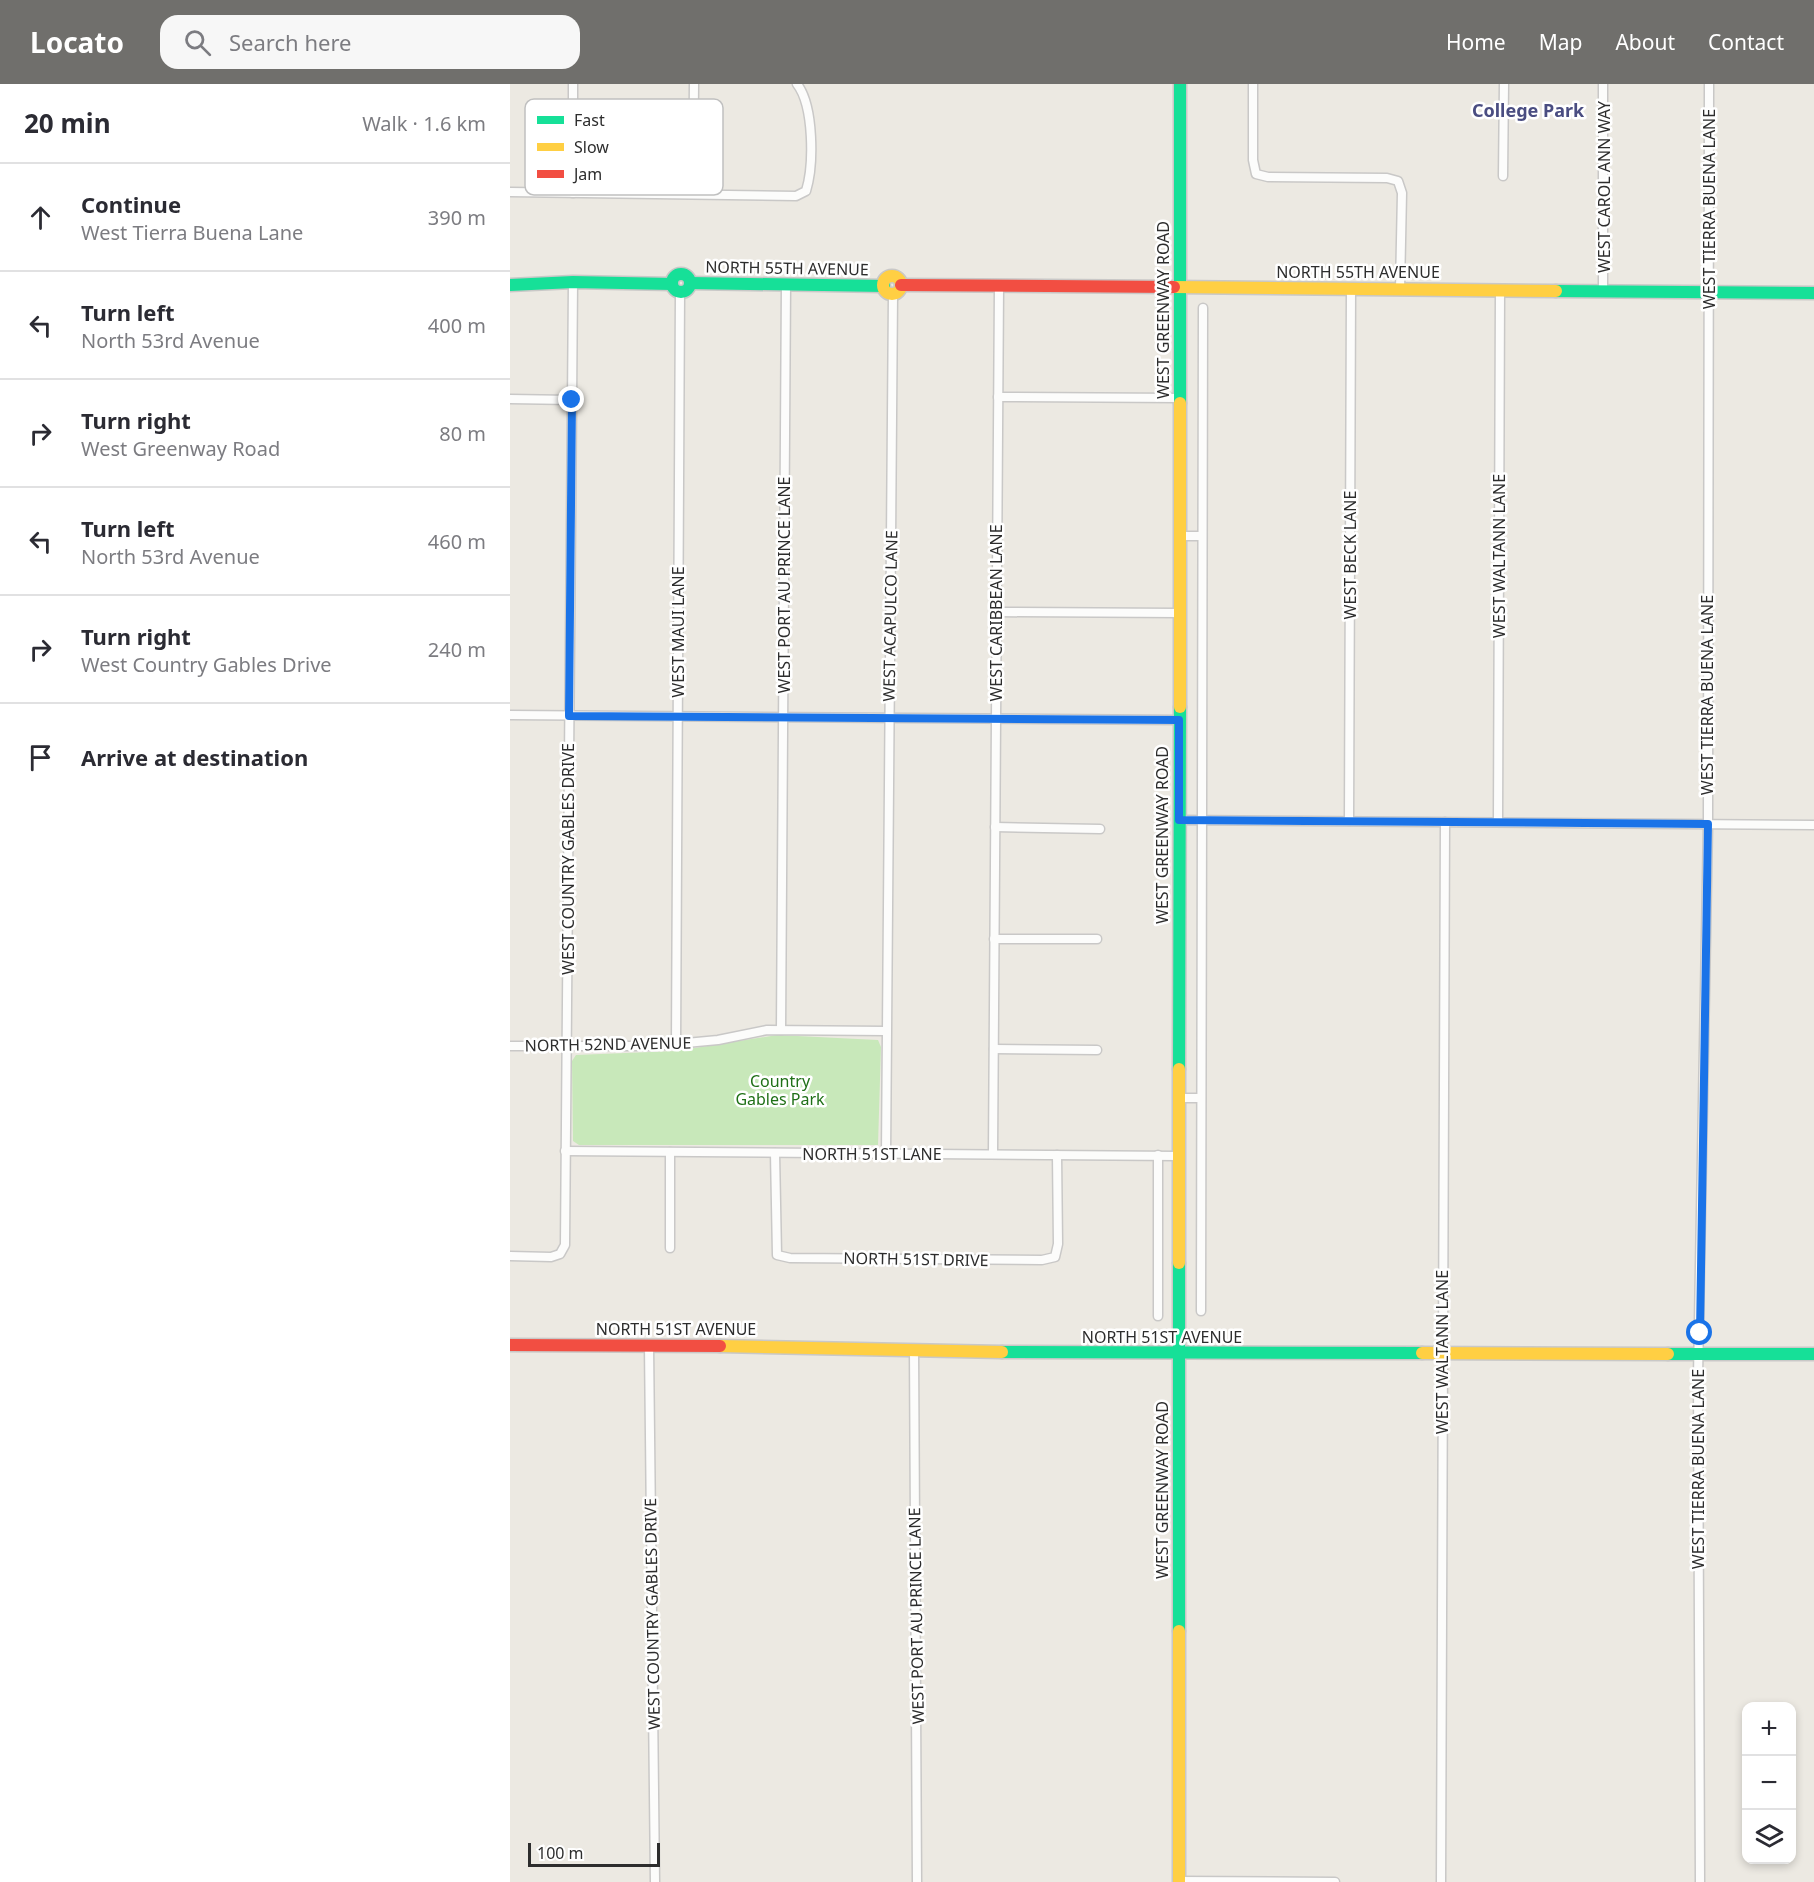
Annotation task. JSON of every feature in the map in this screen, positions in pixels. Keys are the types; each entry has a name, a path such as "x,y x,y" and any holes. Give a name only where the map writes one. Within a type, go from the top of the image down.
{"main road":[{"name":"WEST GREENWAY ROAD","path":"1179,1882 1180,84"},
{"path":"510,279 550,278 573,282"},
{"path":"510,285 573,282 676,288"},
{"name":"NORTH 55TH AVENUE","path":"676,288 687,290 690,283 893,288 1351,288 1814,293"},
{"name":"NORTH 51ST AVENUE","path":"510,1345 1178,1354 1442,1352 1814,1354"}],"street":[{"path":"694,84 694,99"},
{"path":"723,195 796,196 806,191 810,179 809,110 797,84"},
{"path":"1253,84 1253,160 1256,174 1268,177 1387,178 1398,181 1401,193 1400,289"},
{"path":"1503,176 1504,84"},
{"name":"WEST CAROL ANN WAY","path":"1603,84 1603,291"},
{"name":"WEST TIERRA BUENA LANE","path":"1700,1882 1699,1353 1708,824 1709,84"},
{"path":"510,192 525,192"},
{"name":"WEST COUNTRY GABLES DRIVE","path":"510,1256 551,1257 560,1254 565,1245 573,282"},
{"name":"WEST PORT AU PRINCE LANE","path":"781,1030 786,284"},
{"name":"WEST CARIBBEAN LANE","path":"993,1154 999,287"},
{"name":"WEST MAUI LANE","path":"676,288 676,1045"},
{"name":"WEST ACAPULCO LANE","path":"886,1154 893,288"},
{"name":"WEST BECK LANE","path":"1349,821 1351,288"},
{"name":"WEST WALTANN LANE","path":"1498,822 1500,290"},
{"path":"1201,1311 1203,308"},
{"path":"998,397 1180,398"},
{"path":"510,399 572,400"},
{"path":"1179,536 1202,536"},
{"path":"995,612 1179,613"},
{"path":"510,716 1179,720"},
{"path":"1179,820 1814,825"},
{"name":"WEST WALTANN LANE","path":"1441,1882 1445,822"},
{"path":"995,827 1100,829"},
{"path":"994,939 1097,939"},
{"name":"NORTH 52ND AVENUE","path":"510,1046 676,1045 718,1040 749,1031 886,1031"},
{"path":"994,1049 1097,1050"},
{"path":"1179,1098 1201,1098"},
{"name":"NORTH 51ST LANE","path":"565,1151 1179,1156"},
{"path":"670,1152 670,1248"},
{"name":"NORTH 51ST DRIVE","path":"775,1153 777,1255 790,1258 1042,1260 1055,1257 1058,1244 1057,1155"},
{"path":"1158,1155 1158,1316"},
{"name":"WEST COUNTRY GABLES DRIVE","path":"649,1346 655,1882"},
{"name":"WEST PORT AU PRINCE LANE","path":"914,1349 917,1882"},
{"path":"1179,1882 1335,1882"}],"green space":[{"name":"Country Gables Park","path":"777,1035 878,1040 881,1047 878,1145 579,1145 573,1141 572,1061 576,1055 676,1051"}],"traffic: fast":[{"path":"1180,84 1180,403"},
{"path":"681,274 687,277 690,283 687,289 681,292 675,289 672,283 675,277 681,274"},
{"path":"510,285 573,282 672,284"},
{"path":"690,283 884,286"},
{"path":"1556,291 1814,293"},
{"path":"1179,1069 1180,707"},
{"path":"1179,1263 1179,1631"},
{"path":"1002,1352 1422,1353"},
{"path":"1668,1354 1814,1354"}],"traffic: slow":[{"path":"892,276 898,279 901,285 898,291 892,294 886,291 883,285 886,279 892,276"},
{"path":"1174,287 1556,291"},
{"path":"1180,403 1180,707"},
{"path":"1179,1069 1179,1263"},
{"path":"720,1346 1002,1352"},
{"path":"1422,1353 1668,1354"},
{"path":"1179,1631 1179,1882"}],"traffic: jam":[{"path":"901,285 1174,287"},
{"path":"510,1345 720,1346"}],"district":[{"name":"College Park","path":"1528,110"}],"route":[{"path":"572,400 569,716 1179,720 1179,820 1708,824 1700,1333"}]}
